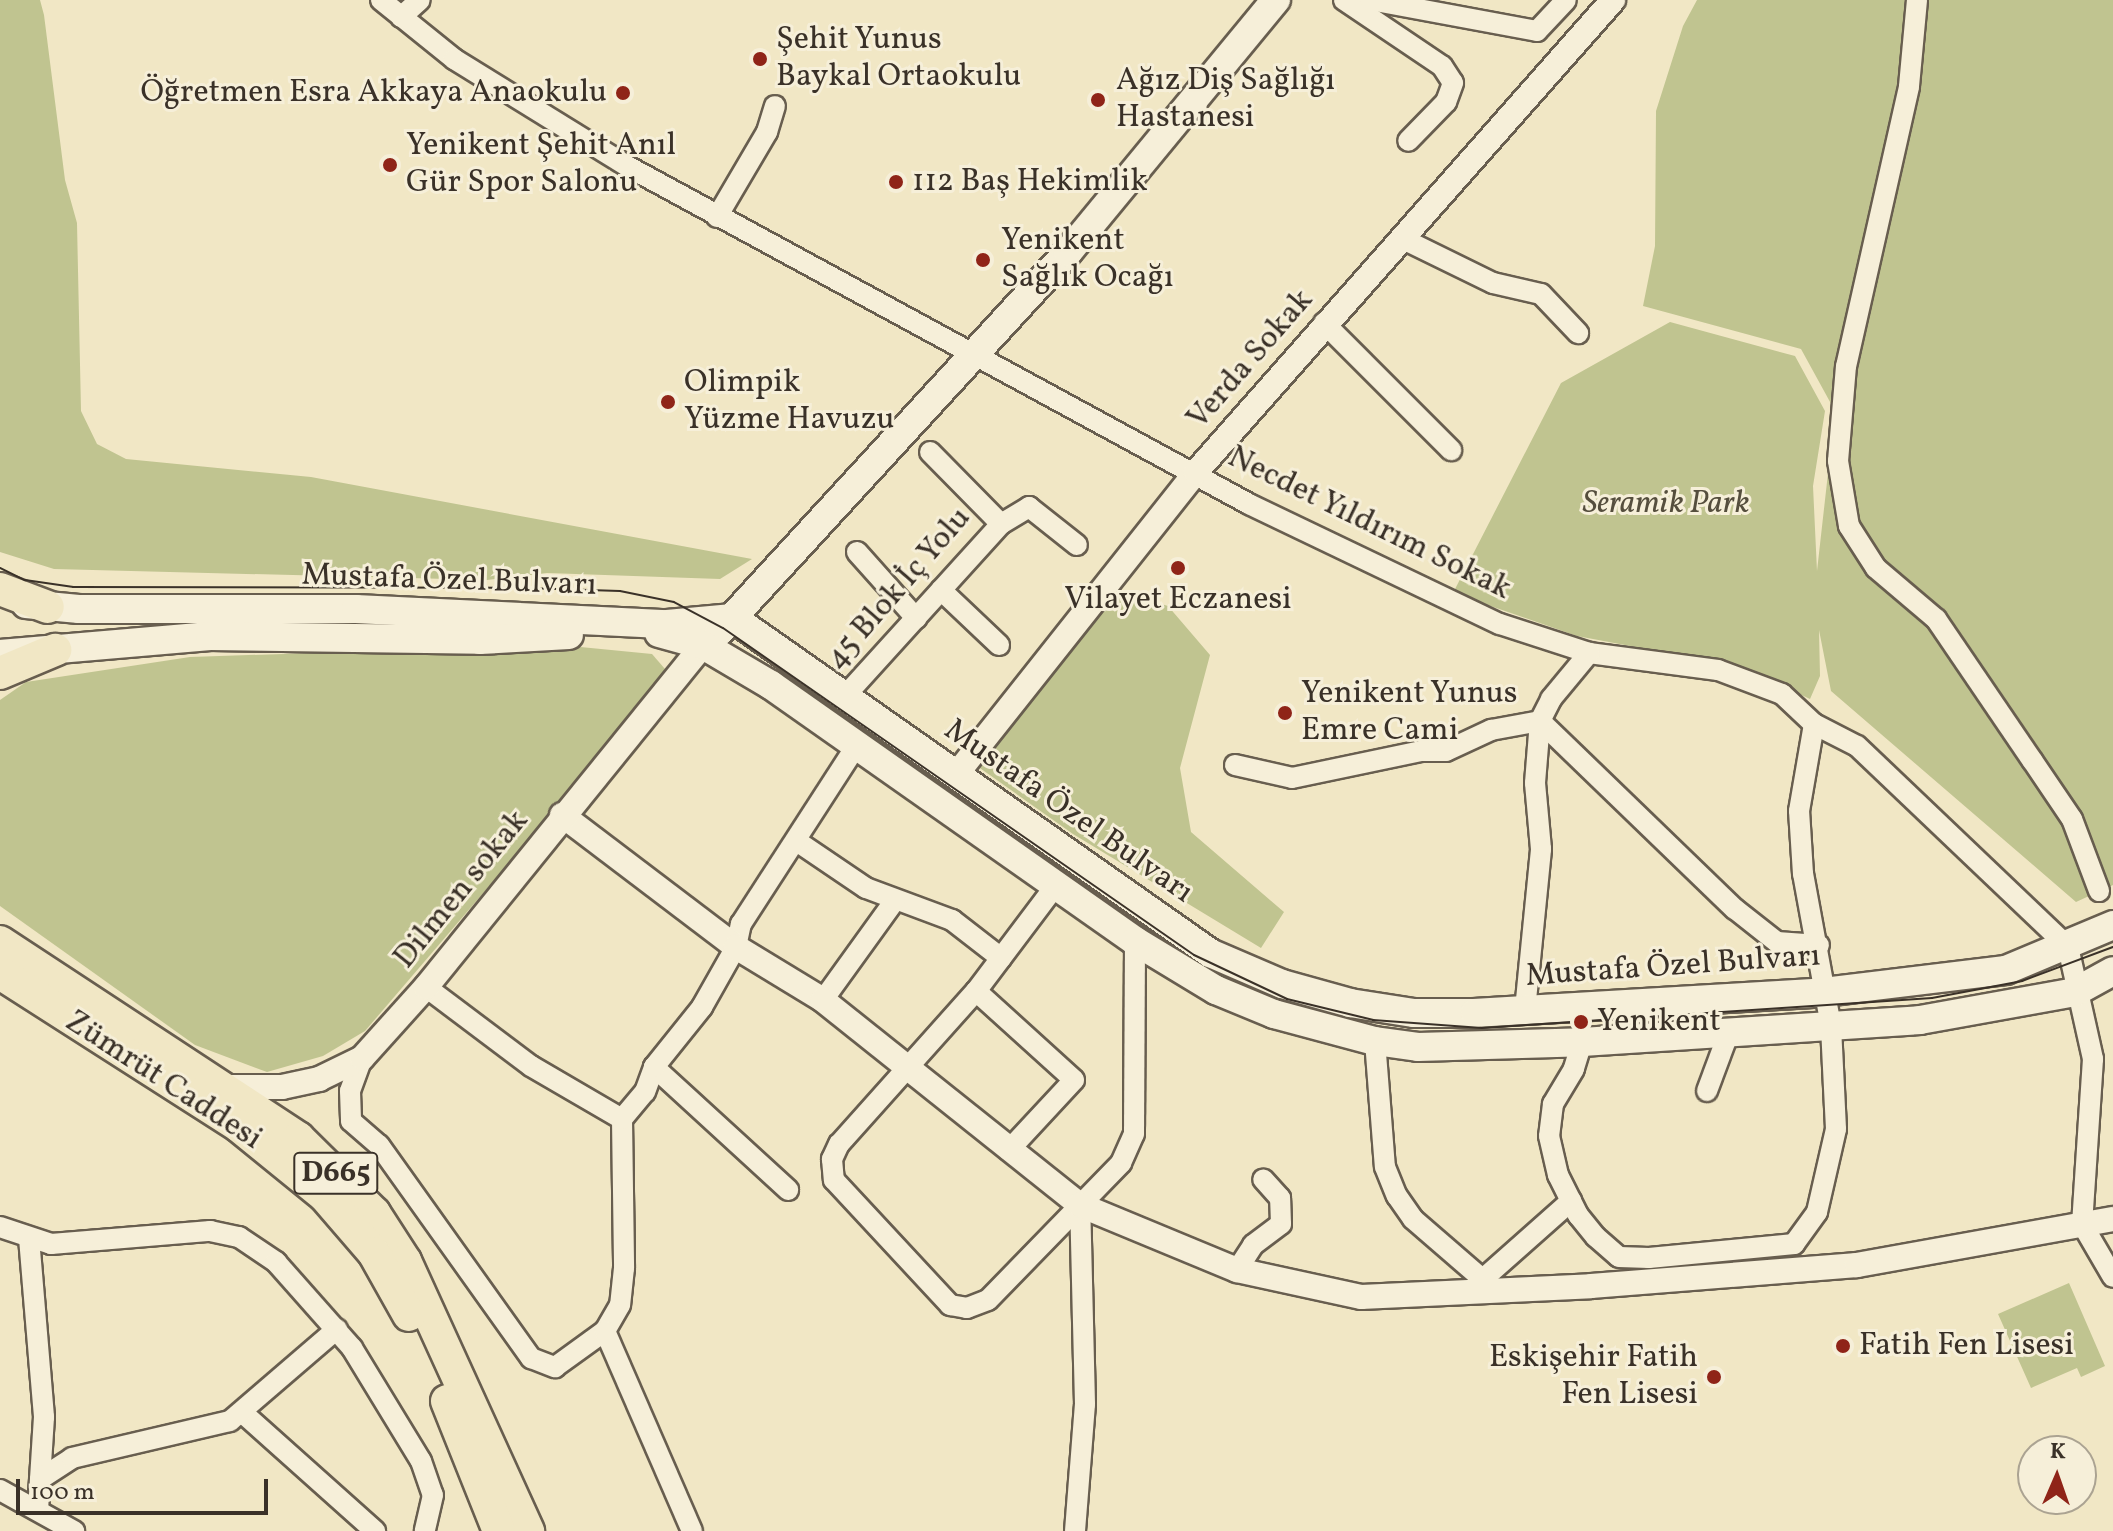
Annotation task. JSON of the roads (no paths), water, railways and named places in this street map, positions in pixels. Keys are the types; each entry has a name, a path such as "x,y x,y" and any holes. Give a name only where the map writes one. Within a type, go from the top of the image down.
{"highway":[{"path":"0,589 48,607"},
{"path":"0,673 55,650"},
{"name":"D665","path":"0,942 298,1138 374,1213 405,1261 528,1531"},
{"name":"Zümrüt Caddesi","path":"0,973 239,1126 325,1196 374,1253 410,1318 499,1531"}],"main road":[{"path":"703,645 733,618 926,411 971,353 1068,252 1276,0"},
{"name":"Mustafa Özel Bulvarı","path":"0,599 48,607 356,609 667,624 733,618 1210,953 1282,984 1350,1003 1414,1013 1525,1010 1824,992 2006,970 2068,947 2113,925"},
{"name":"Mustafa Özel Bulvarı","path":"0,654 210,636 480,640 648,632 703,645 771,685 1135,941 1216,990 1274,1014 1375,1041 1418,1047 1582,1042 1920,1020 2075,992 2113,971"}],"street":[{"name":"Necdet Yıldırım Sokak","path":"381,0 454,59 717,217 971,353 1075,413 1413,585 1500,624 1589,653 1718,670 1782,694 1814,724 1869,756 2068,947"},
{"path":"401,17 420,0"},
{"path":"1344,0 1442,66 1453,83 1446,102 1408,141"},
{"path":"1370,0 1537,31 1566,0"},
{"name":"Verda Sokak","path":"955,776 1196,472 1324,323 1613,0"},
{"path":"1917,0 1909,87 1846,366 1838,461 1849,526 1876,568 1936,619 2072,819 2099,891"},
{"path":"717,217 767,132 775,106"},
{"path":"1401,238 1493,283 1541,294 1578,333"},
{"path":"1324,323 1451,450"},
{"name":"45 Blok İç Yolu","path":"845,696 1001,524 930,452"},
{"path":"1001,524 1029,507 1077,545"},
{"path":"857,552 916,618"},
{"path":"941,590 999,645"},
{"name":"Dilmen sokak","path":"219,1087 306,1082 362,1058 426,987 562,815 703,645"},
{"path":"1525,1010 1541,849 1535,783 1540,721 1551,699 1589,653"},
{"path":"1235,765 1292,778 1421,751 1446,751 1491,730 1540,721"},
{"path":"1540,721 1735,909 1777,942 1819,945"},
{"path":"1582,1042 1574,1069 1553,1104 1549,1136 1571,1201 1596,1237 1619,1257 1794,1244 1817,1212 1836,1129 1831,1026 1819,945 1803,874 1799,811 1814,724"},
{"path":"362,1058 350,1091 351,1121 379,1145 531,1358 555,1367 605,1331 620,1305 624,1268 622,1119 645,1092 654,1067 680,1040 736,947 741,924 798,842 856,746"},
{"path":"562,815 736,947 823,1000 910,1066 1080,1205 1237,1270 1361,1297 1489,1284 1857,1265 2113,1219"},
{"path":"798,842 866,888 952,920 1001,958"},
{"path":"1056,885 976,991 839,1144 832,1159 834,1180 950,1305 967,1308 988,1300 1121,1163 1134,1134 1135,941"},
{"path":"823,1000 895,900"},
{"path":"2068,947 2075,992 2093,1059 2082,1224 2113,1277"},
{"path":"426,987 531,1066 622,1119"},
{"path":"976,991 1074,1080 1009,1150"},
{"path":"1707,1091 1729,1032"},
{"path":"1375,1041 1385,1167 1397,1196 1413,1219 1489,1284"},
{"path":"654,1067 788,1190"},
{"path":"1237,1270 1253,1245 1281,1224 1280,1198 1263,1179"},
{"path":"1489,1284 1571,1201"},
{"path":"1075,1531 1085,1404 1080,1205"},
{"path":"0,1227 51,1244 194,1231 239,1237 276,1262 337,1329 421,1461 433,1495 425,1531"},
{"path":"29,1238 44,1417 38,1509"},
{"path":"40,1479 72,1458 244,1414 337,1329"},
{"path":"605,1331 692,1531"},
{"path":"244,1414 375,1531"},
{"path":"0,1490 38,1509 64,1527"}],"tram line":[{"path":"0,568 25,580 73,587 526,588 620,591 674,602 723,628 1194,955 1287,999 1373,1020 1482,1028 1932,998 2022,981 2113,947"}],"place":[{"name":"Şehit Yunus Baykal Ortaokulu","path":"760,59"},
{"name":"Öğretmen Esra Akkaya Anaokulu","path":"623,93"},
{"name":"Ağız Diş Sağlığı Hastanesi","path":"1098,100"},
{"name":"Yenikent Şehit Anıl Gür Spor Salonu","path":"390,165"},
{"name":"112 Baş Hekimlik","path":"896,182"},
{"name":"Yenikent Sağlık Ocağı","path":"983,260"},
{"name":"Olimpik Yüzme Havuzu","path":"668,402"},
{"name":"Vilayet Eczanesi","path":"1178,568"},
{"name":"Yenikent Yunus Emre Cami","path":"1285,713"},
{"name":"Yenikent","path":"1581,1022"},
{"name":"Fatih Fen Lisesi","path":"1843,1346"},
{"name":"Eskişehir Fatih Fen Lisesi","path":"1714,1377"}],"park label":[{"name":"Seramik Park","path":"1666,504"}]}
